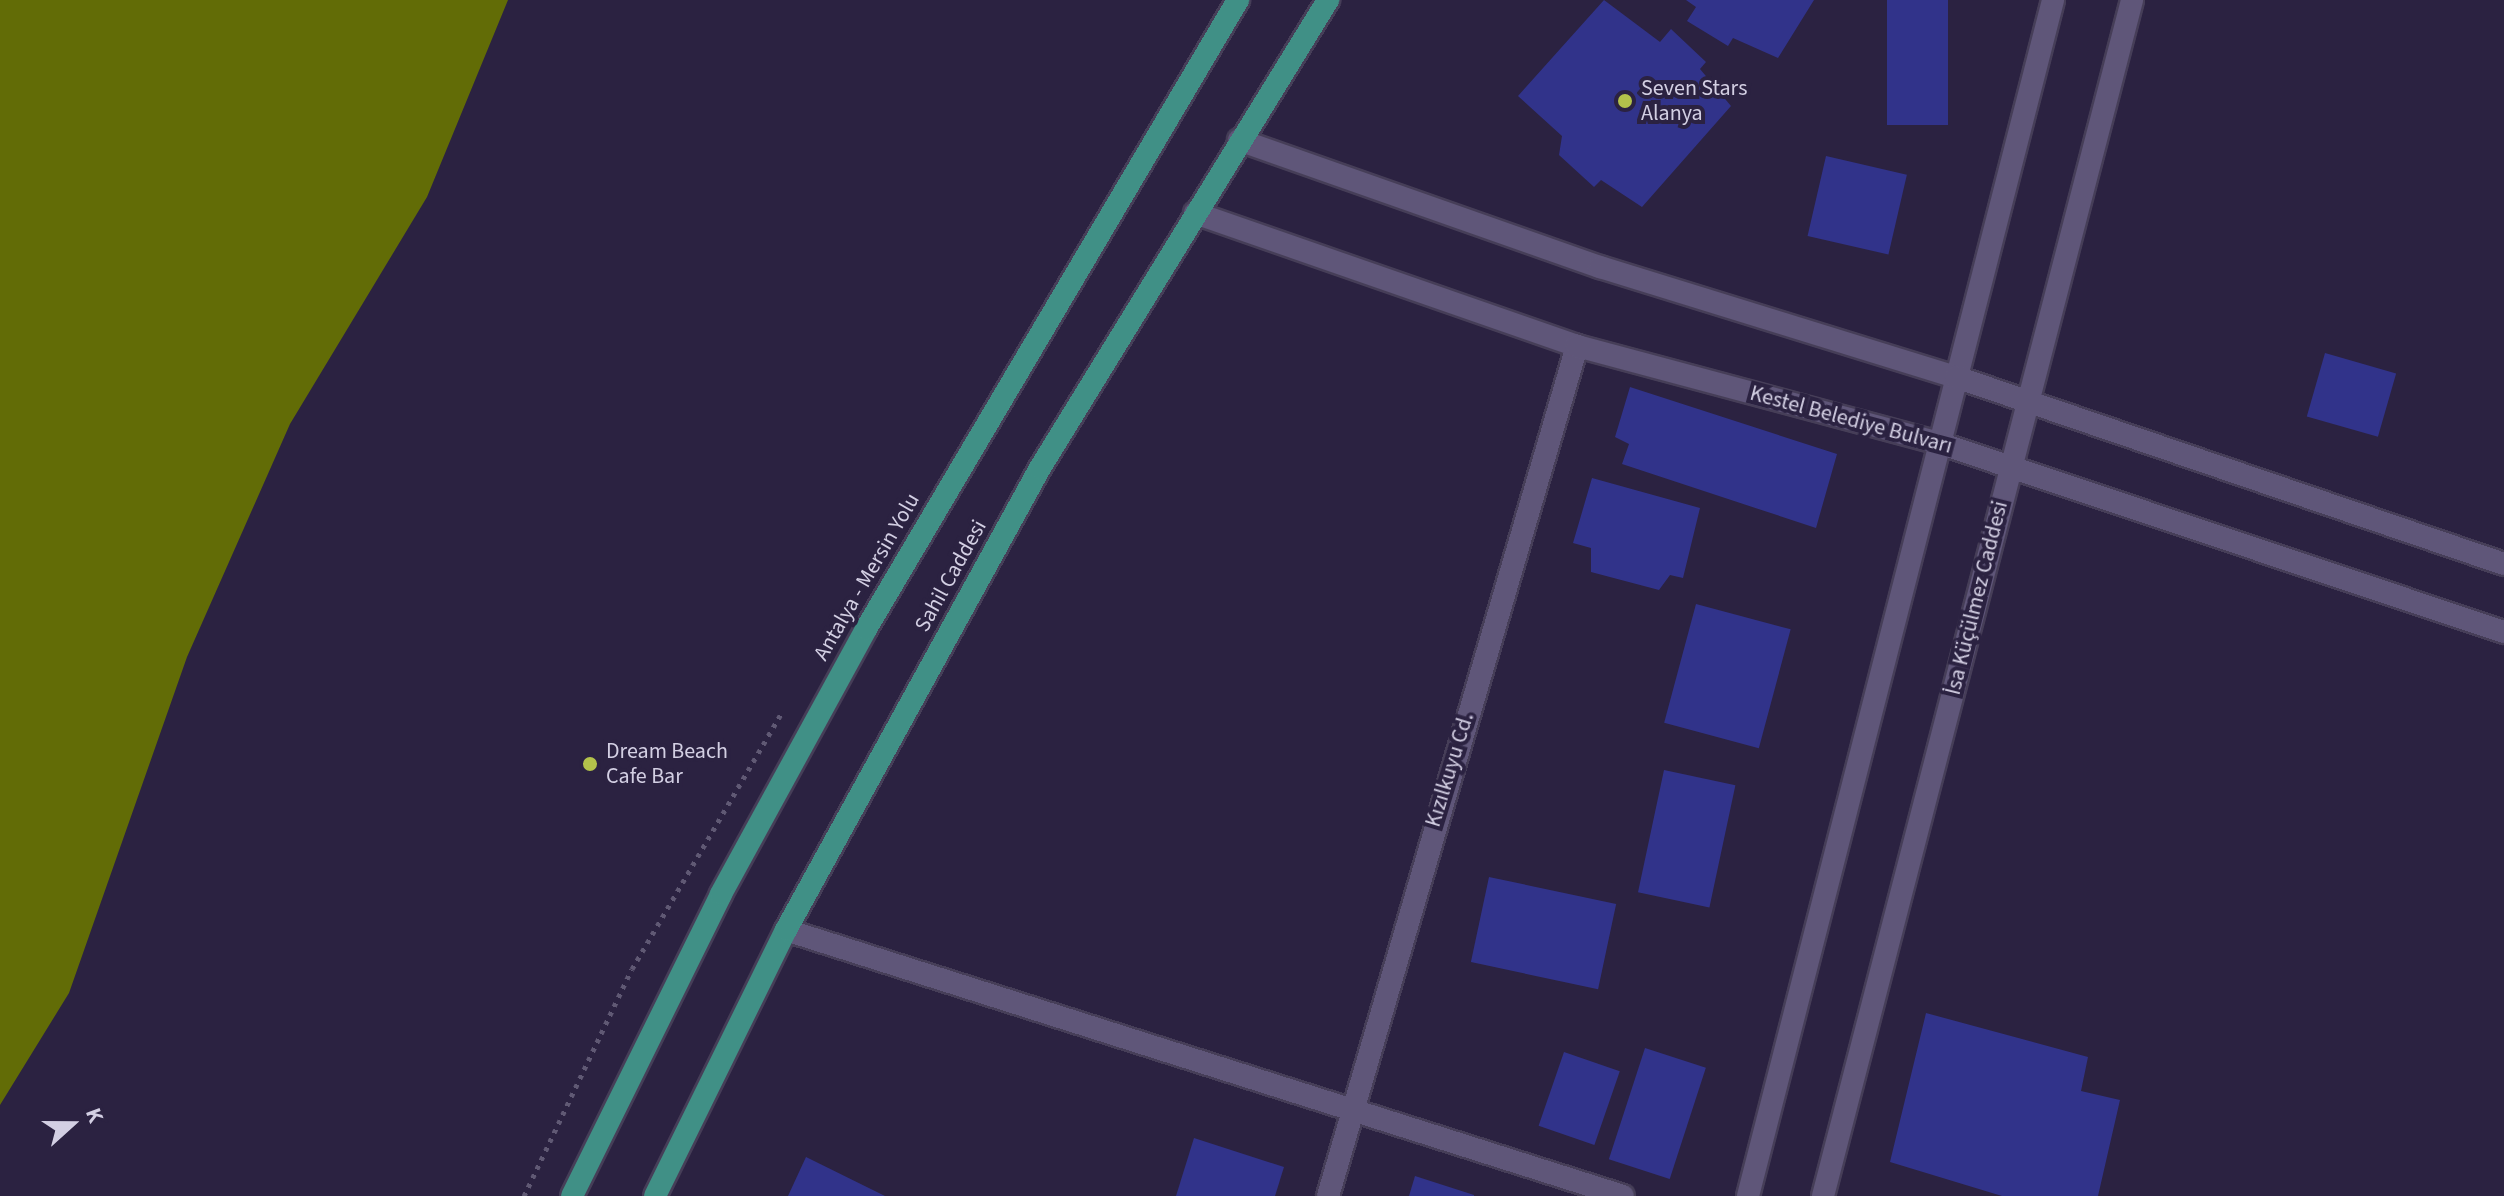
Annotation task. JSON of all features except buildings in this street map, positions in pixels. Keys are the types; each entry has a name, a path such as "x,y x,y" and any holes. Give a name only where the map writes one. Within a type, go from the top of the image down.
{"highway":[{"name":"Antalya - Mersin Yolu","path":"572,1196 721,894 866,629 1238,0"},
{"name":"Sahil Caddesi","path":"655,1196 786,930 1040,468 1239,140 1328,0"}],"street":[{"path":"1748,1196 2053,0"},
{"name":"İsa Küçülmez Caddesi","path":"1823,1196 2132,0"},
{"path":"1239,140 1600,267 1956,377 2504,564"},
{"name":"Kestel Belediye Bulvarı","path":"1195,213 1577,346 1939,443 2504,632"},
{"name":"Kızılkuyu Cd.","path":"1328,1196 1350,1106 1577,346"},
{"path":"786,930 1350,1106 1623,1196"}],"shaded area":[{"path":"0,0 508,0 427,197 290,424 187,657 69,993 0,1105"}],"place":[{"name":"Seven Stars Alanya","path":"1625,101"},
{"name":"Dream Beach Cafe Bar","path":"590,764"}]}
